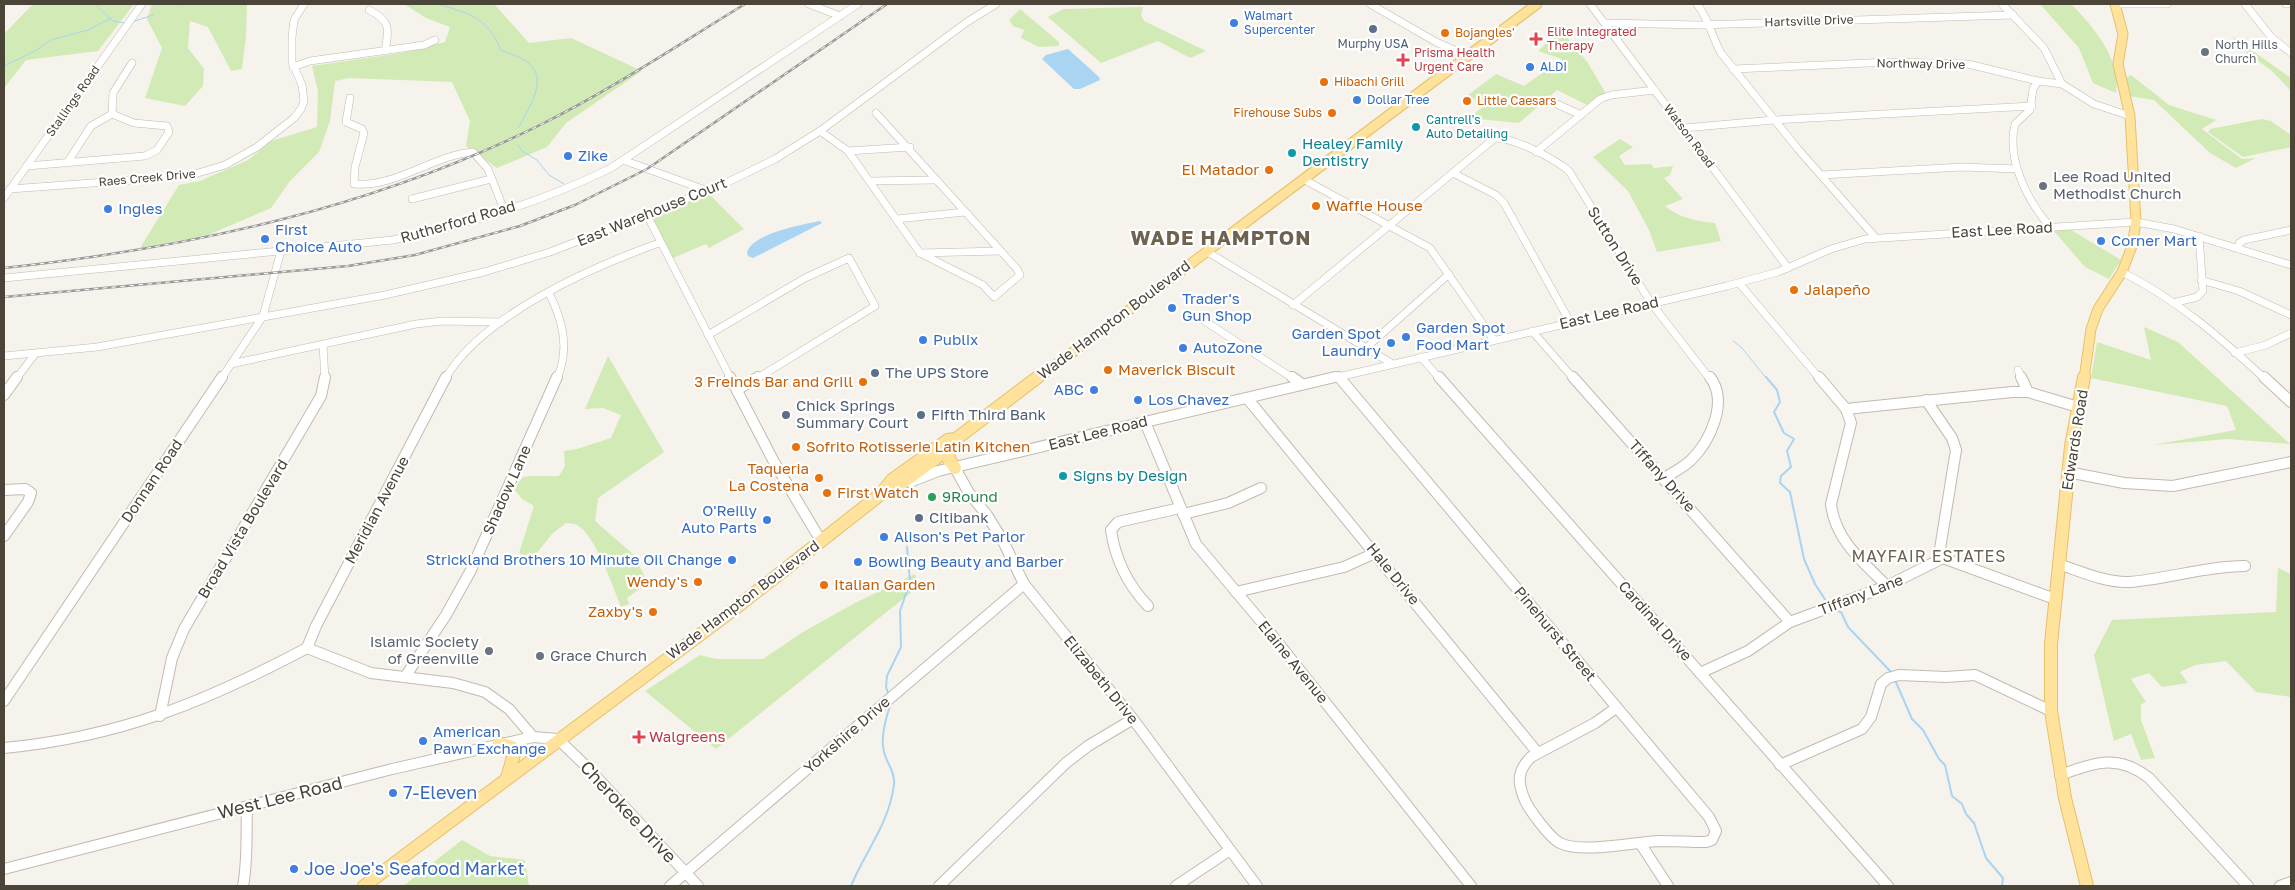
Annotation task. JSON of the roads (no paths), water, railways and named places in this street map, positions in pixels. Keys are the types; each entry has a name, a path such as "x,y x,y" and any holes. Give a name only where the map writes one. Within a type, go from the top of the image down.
{"main road":[{"name":"Wade Hampton Boulevard","path":"881,494 892,480 953,443 1537,4"},
{"name":"Edwards Road","path":"2087,886 2060,775 2051,710 2051,644 2068,472 2093,319 2122,272 2132,246 2136,222 2130,116 2118,64 2123,34 2115,4"},
{"path":"953,443 948,458 955,468"},
{"name":"Wade Hampton Boulevard","path":"364,886 558,739 733,610 881,494 898,486 929,458"},
{"path":"499,743 512,747 514,752 507,778"}],"street":[{"name":"Stallings Road","path":"4,198 142,4"},
{"name":"Raes Creek Drive","path":"10,189 180,177 198,174 224,165 286,126 300,113 304,101 303,85 293,67 292,24 304,4"},
{"path":"809,4 840,16"},
{"name":"Rutherford Road","path":"4,278 281,251 412,236 451,227 504,210 571,187 623,160 858,4"},
{"name":"East Warehouse Court","path":"4,356 97,347 385,295 484,272 550,252 647,215 764,165 820,132 967,22 996,4"},
{"path":"1370,4 1436,42 1468,56"},
{"name":"Watson Road","path":"1590,4 1788,268"},
{"path":"1697,4 1710,25 1716,46 1733,69 1774,120 1875,237"},
{"path":"2002,4 2044,48 2062,84"},
{"path":"2115,4 2167,4"},
{"path":"2245,4 2271,38 2291,53"},
{"path":"2286,4 2291,4"},
{"path":"369,10 380,15 389,29 385,51"},
{"name":"Hartsville Drive","path":"1605,23 1674,27 1886,18 2013,16"},
{"path":"293,67 310,61 385,51 424,44 435,40"},
{"name":"Northway Drive","path":"1733,69 1891,62 1949,63 1990,68 2038,82 2062,84 2094,104 2130,116"},
{"path":"112,114 109,104 110,96 132,63"},
{"path":"2038,82 2033,89 2032,106 2018,119 2014,128 2021,186 2050,227"},
{"path":"1536,152 1596,101 1606,97 1655,90"},
{"path":"350,98 346,122 362,129 364,133 358,160 352,175 354,184 362,185 378,182 469,152 481,157 504,210"},
{"path":"1548,100 1581,115"},
{"path":"1684,128 1774,120 2032,106"},
{"path":"2005,108 2018,119"},
{"path":"820,132 848,152 920,253 983,285 994,297 1020,275 1016,264 1000,251 936,180 910,147 876,113"},
{"path":"27,166 145,156 157,150 169,132 169,127 166,125 134,123 112,114"},
{"path":"67,162 91,126 112,114"},
{"name":"Sutton Drive","path":"1453,173 1499,136 1536,152 1569,171 1651,303 1710,376 1716,391 1715,415 1704,443 1689,462 1664,478"},
{"path":"848,152 910,147"},
{"path":"623,160 708,190"},
{"path":"1822,175 1962,167 2018,169"},
{"path":"1293,305 1453,173 1496,195 1504,203 1570,322"},
{"path":"412,199 491,179"},
{"path":"1303,179 1430,248 1494,340"},
{"path":"870,181 936,180"},
{"path":"897,219 965,212"},
{"path":"647,215 659,243 784,480 821,541"},
{"name":"East Lee Road","path":"898,486 938,471 1302,384 1739,283 1788,268 1841,245 1875,237 2136,222 2174,229 2291,265"},
{"path":"2239,249 2239,243 2244,240 2291,230"},
{"path":"2177,302 2200,295 2203,288 2198,236"},
{"name":"Meridian Avenue","path":"307,648 316,626 450,370 469,347 501,322 598,266 659,243"},
{"name":"Donnan Road","path":"4,701 263,316 281,251"},
{"path":"920,253 1000,251"},
{"path":"1206,251 1392,364"},
{"path":"708,335 805,278 849,258 856,274 872,298 875,306 871,310 737,390"},
{"path":"2122,272 2155,288 2177,302 2291,402"},
{"path":"1366,348 1449,274"},
{"path":"2201,280 2239,291 2291,315"},
{"path":"1739,283 1846,409 1851,423 1832,504 1832,514 1836,527 1845,542 1887,586"},
{"name":"Shadow Lane","path":"405,677 446,615 471,570 561,369 565,348 565,330 560,314 549,293"},
{"path":"1200,318 1302,384"},
{"path":"231,364 428,322 501,322"},
{"name":"Tiffany Drive","path":"1532,331 1790,622"},
{"path":"2235,353 2266,345 2291,333"},
{"name":"Broad Vista Boulevard","path":"160,716 172,658 184,629 321,396 326,375 323,345"},
{"path":"4,395 34,354"},
{"name":"Cardinal Drive","path":"1421,357 1888,886"},
{"path":"2018,370 2028,392"},
{"name":"Pinehurst Street","path":"1338,376 1709,816 1715,828 1714,838 1706,842 1660,841 1640,843"},
{"path":"1846,409 2012,392 2028,392 2078,407"},
{"name":"Hale Drive","path":"1247,398 1537,752"},
{"path":"1926,400 1952,438 1956,450 1940,549 1943,558 2055,599"},
{"name":"Elaine Avenue","path":"1145,422 1196,544 1471,886"},
{"path":"929,458 941,466 955,468"},
{"path":"2068,472 2124,483 2173,486 2291,462"},
{"name":"Elizabeth Drive","path":"955,468 969,493 999,535 1024,584 1133,719 1257,886"},
{"path":"1148,606 1140,599 1131,586 1116,551 1111,530 1118,522 1228,503 1261,488"},
{"path":"4,490 26,489 31,493 28,502 4,536"},
{"path":"1236,592 1303,575 1344,568 1375,553"},
{"name":"Tiffany Lane","path":"1700,673 1748,652 1790,622 1887,586 1943,558"},
{"path":"2058,564 2102,578 2128,582 2245,566"},
{"name":"Yorkshire Drive","path":"670,886 1024,584"},
{"path":"4,748 39,745 93,736 160,716 202,700 307,648 319,651 356,669 453,683 478,689 510,710 533,737"},
{"path":"1780,765 1862,729 1871,717 1881,684 1894,676 1980,676 2051,710"},
{"path":"1616,708 1595,723 1537,752 1522,766 1519,774 1519,785 1524,801 1553,838 1562,844 1576,848 1640,843 1668,886"},
{"path":"938,886 1066,763 1088,746 1133,719"},
{"name":"West Lee Road","path":"4,869 499,743 533,737 558,739"},
{"name":"Cherokee Drive","path":"558,739 589,769 698,886"},
{"path":"2060,775 2109,760 2123,762 2135,767 2149,778 2248,886"},
{"path":"244,886 247,807"},
{"path":"1176,886 1230,850"},
{"path":"2280,886 2291,882"}],"water":[{"path":"1068,49 1100,80 1080,89 1074,89 1042,59 1046,55"},
{"path":"820,221 822,223 753,258 748,256 747,252 751,245 768,235"}],"waterway":[{"path":"95,4 110,18"},
{"path":"183,5 187,4"},
{"path":"438,4 476,18 490,30 501,50 523,59 533,68 537,76 535,93 519,127"},
{"path":"132,22 153,15"},
{"path":"4,66 35,51 51,40 88,30 110,18"},
{"path":"110,18 113,21 125,23"},
{"path":"518,145 522,151 537,160 549,175 564,184"},
{"path":"1733,341 1741,347 1767,379"},
{"path":"1766,377 1777,390 1780,402 1774,412 1784,433 1794,439 1787,451 1791,467 1781,476 1780,483 1790,492 1804,559 1815,584 1828,604"},
{"path":"888,693 886,687 887,676 901,647 900,611 910,582 907,547"},
{"path":"1837,611 1841,612 1848,627 1891,672"},
{"path":"1895,680 1912,719 1923,730 1939,759 1945,765 1952,796 1962,804 1966,814 1974,823 1986,858 2003,878 2002,886"},
{"path":"851,886 882,824 892,798 894,779 883,746 883,734 891,703"}],"railway":[{"path":"4,268 74,260 211,236 347,201 413,179 478,153 542,124 645,66 745,4"},
{"path":"4,297 348,266 415,255 520,226 575,205 647,169 887,4"}],"place":[{"name":"Walmart Supercenter","path":"1234,23"},
{"name":"Murphy USA","path":"1373,29"},
{"name":"Bojangles'","path":"1445,33"},
{"name":"Elite Integrated Therapy","path":"1536,39"},
{"name":"North Hills Church","path":"2205,52"},
{"name":"Prisma Health Urgent Care","path":"1403,60"},
{"name":"ALDI","path":"1530,67"},
{"name":"Hibachi Grill","path":"1324,82"},
{"name":"Dollar Tree","path":"1357,100"},
{"name":"Little Caesars","path":"1467,101"},
{"name":"Firehouse Subs","path":"1332,113"},
{"name":"Cantrell's Auto Detailing","path":"1416,127"},
{"name":"Healey Family Dentistry","path":"1292,153"},
{"name":"Zike","path":"568,156"},
{"name":"El Matador","path":"1269,170"},
{"name":"Lee Road United Methodist Church","path":"2043,186"},
{"name":"Waffle House","path":"1316,206"},
{"name":"Ingles","path":"108,209"},
{"name":"First Choice Auto","path":"265,239"},
{"name":"Corner Mart","path":"2101,241"},
{"name":"Jalapeño","path":"1794,290"},
{"name":"Trader's Gun Shop","path":"1172,308"},
{"name":"Garden Spot Food Mart","path":"1406,337"},
{"name":"Publix","path":"923,340"},
{"name":"Garden Spot Laundry","path":"1391,343"},
{"name":"AutoZone","path":"1183,348"},
{"name":"Maverick Biscuit","path":"1108,370"},
{"name":"The UPS Store","path":"875,373"},
{"name":"3 Freinds Bar and Grill","path":"863,382"},
{"name":"ABC","path":"1094,390"},
{"name":"Los Chavez","path":"1138,400"},
{"name":"Chick Springs Summary Court","path":"786,415"},
{"name":"Fifth Third Bank","path":"921,415"},
{"name":"Sofrito Rotisserie Latin Kitchen","path":"796,447"},
{"name":"Signs by Design","path":"1063,476"},
{"name":"Taqueria La Costena","path":"819,478"},
{"name":"First Watch","path":"827,493"},
{"name":"9Round","path":"932,497"},
{"name":"Citibank","path":"919,518"},
{"name":"O'Reilly Auto Parts","path":"767,520"},
{"name":"Alison's Pet Parlor","path":"884,537"},
{"name":"Strickland Brothers 10 Minute Oil Change","path":"732,560"},
{"name":"Bowling Beauty and Barber","path":"858,562"},
{"name":"Wendy's","path":"698,582"},
{"name":"Italian Garden","path":"824,585"},
{"name":"Zaxby's","path":"653,612"},
{"name":"Islamic Society of Greenville","path":"489,651"},
{"name":"Grace Church","path":"540,656"},
{"name":"Walgreens","path":"639,737"},
{"name":"American Pawn Exchange","path":"423,741"},
{"name":"7-Eleven","path":"393,793"},
{"name":"Joe Joe's Seafood Market","path":"294,869"}],"district":[{"name":"WADE HAMPTON","path":"1221,238"},
{"name":"MAYFAIR ESTATES","path":"1929,556"}]}
